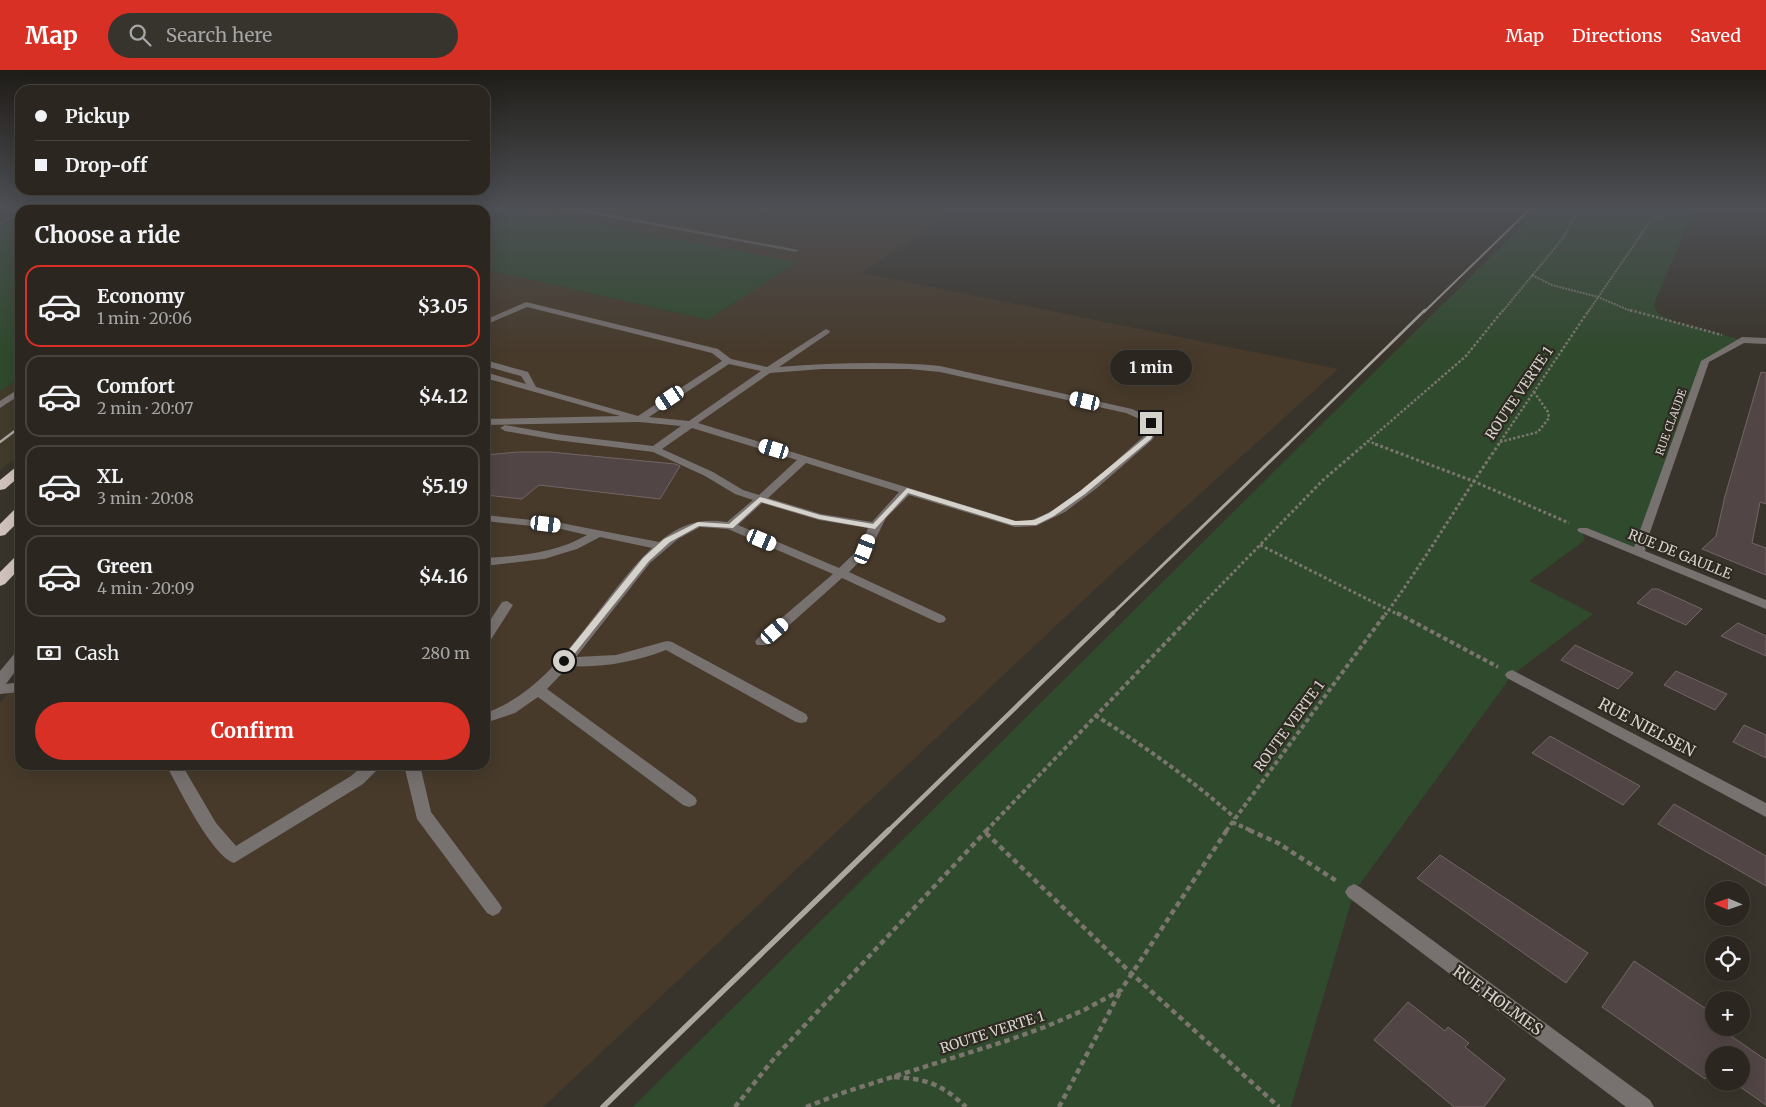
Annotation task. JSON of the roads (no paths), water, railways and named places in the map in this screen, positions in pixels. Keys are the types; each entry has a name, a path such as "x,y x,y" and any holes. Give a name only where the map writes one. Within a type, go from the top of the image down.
{"highway":[{"path":"0,486 15,474"},
{"path":"0,532 15,517"},
{"path":"0,581 15,565"}],"street":[{"path":"490,321 526,304 715,351 728,361 768,370 822,366 909,366 940,369 1129,411 1145,417 1151,423 1153,429 1148,438 1082,493 1052,515 1036,523 1015,524 690,424 639,420 490,423"},
{"path":"656,449 826,331"},
{"name":"RUE CLAUDE","path":"1639,554 1641,541 1706,362 1742,340 1766,341"},
{"path":"490,376 639,420 728,361"},
{"path":"490,364 525,374 533,389"},
{"path":"0,405 15,394"},
{"path":"490,424 556,437 656,449 709,474 739,492 760,500 819,517 875,526"},
{"path":"730,526 805,459"},
{"path":"762,642 841,573 865,549 875,526 907,490"},
{"path":"490,519 561,526 660,546"},
{"path":"490,716 512,708 537,689 564,661 646,560 660,546 683,530 698,524 710,523 730,526 841,573 939,618"},
{"name":"RUE DE GAULLE","path":"1583,530 1766,605"},
{"path":"490,562 522,559 565,550 584,543 599,533"},
{"path":"490,630 506,605"},
{"path":"564,661 590,663 624,659 667,645 801,718"},
{"path":"0,681 15,662"},
{"name":"RUE NIELSEN","path":"1512,675 1766,810"},
{"path":"0,689 15,688"},
{"path":"537,689 689,801"},
{"path":"177,770 210,828 234,856 357,780 368,770"},
{"path":"413,770 423,814 493,908"},
{"name":"RUE HOLMES","path":"1354,892 1643,1107"}],"railway":[{"path":"1424,312 1482,255"},
{"path":"1287,445 1425,310"},
{"path":"0,442 15,431"},
{"path":"1111,615 1288,444"},
{"path":"888,831 1113,613"},
{"path":"603,1107 889,830"}]}
